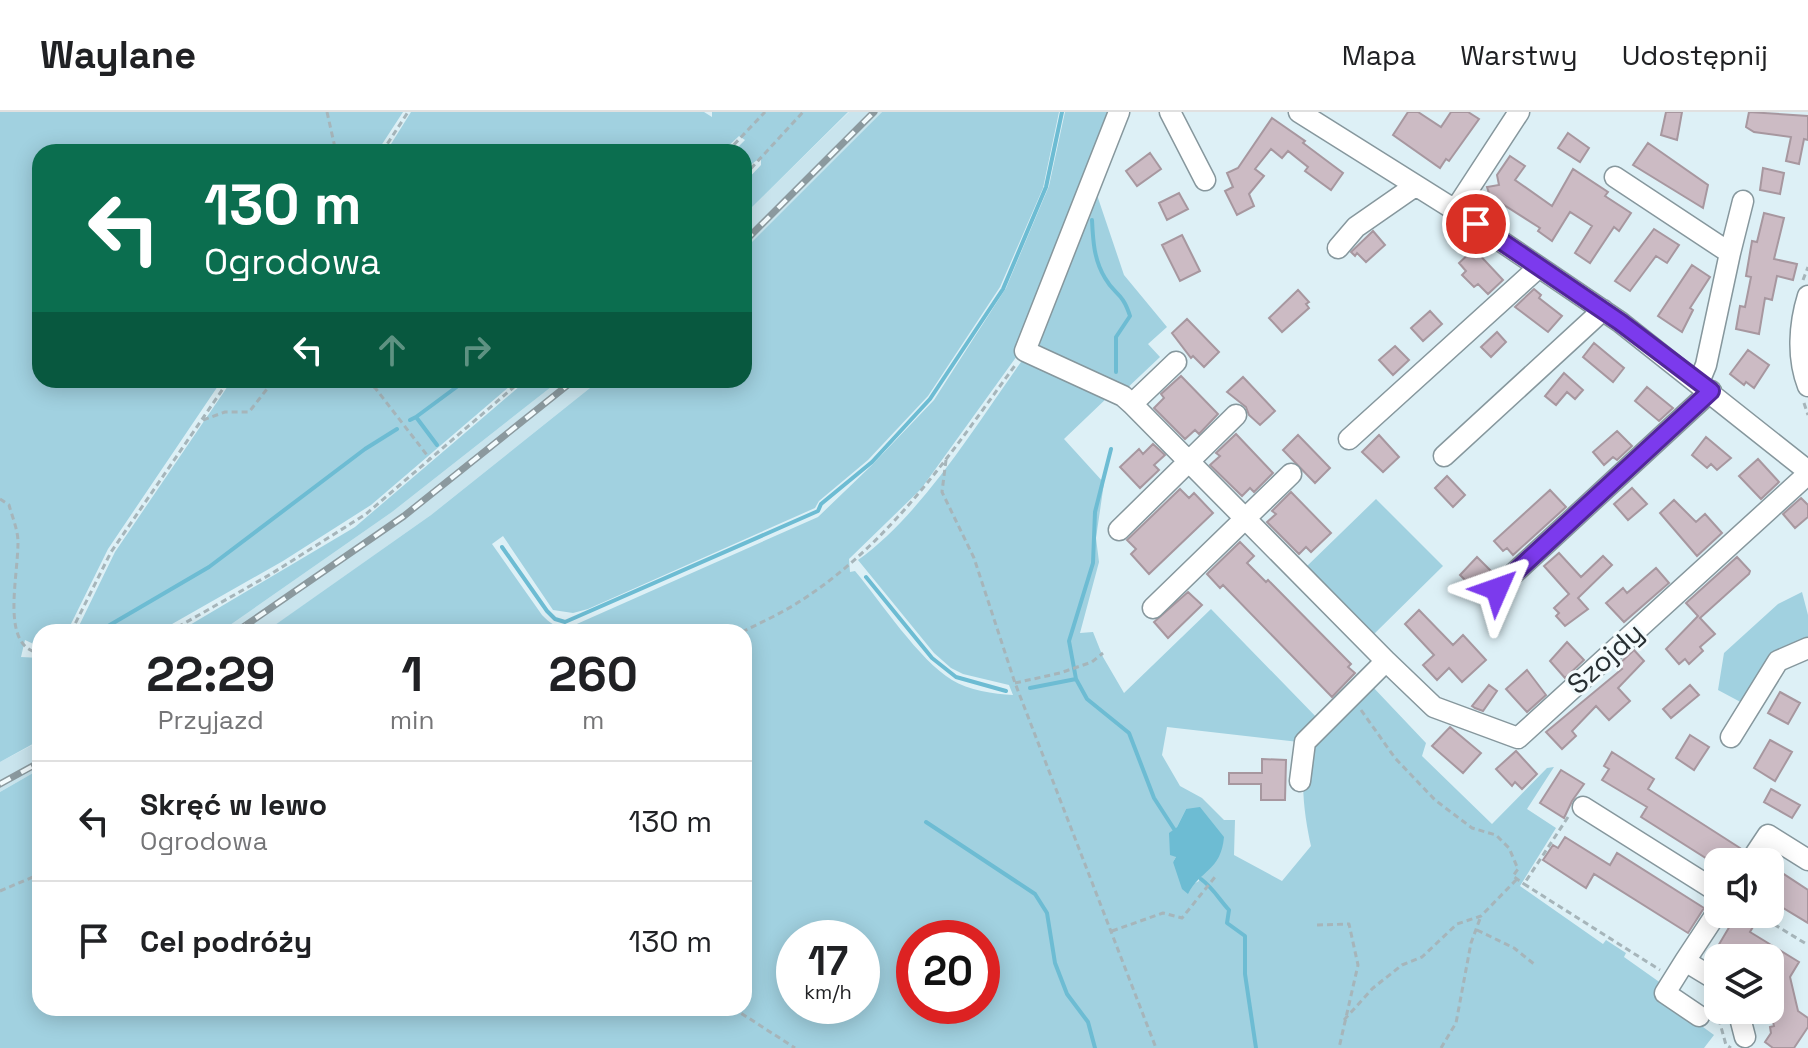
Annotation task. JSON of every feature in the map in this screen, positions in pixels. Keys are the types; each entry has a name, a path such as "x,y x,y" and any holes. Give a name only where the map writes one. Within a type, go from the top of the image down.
{"street":[{"path":"1119,112 1025,351 1127,400 1176,362"},
{"path":"1170,112 1205,180"},
{"path":"1299,112 1455,210 1603,310 1807,469"},
{"path":"1455,210 1519,112"},
{"path":"1615,177 1730,253"},
{"path":"1338,248 1356,227 1415,186"},
{"path":"1497,589 1705,387 1706,365 1743,201"},
{"path":"1349,439 1539,267"},
{"path":"1808,296 1801,340 1801,363 1808,386"},
{"path":"1444,456 1603,310"},
{"name":"Szojdy","path":"1127,400 1434,707 1518,738 1807,469"},
{"path":"1119,530 1236,415"},
{"path":"1153,608 1291,474"},
{"path":"1731,737 1778,661 1808,648"},
{"path":"1300,781 1305,742 1386,661"},
{"path":"1583,807 1704,883"},
{"path":"1759,848 1768,835 1808,860"},
{"path":"1702,1007 1665,993 1707,928"},
{"path":"1685,961 1704,973"}],"path":[{"path":"327,112 334,144"},
{"path":"387,144 408,112"},
{"path":"735,144 765,112"},
{"path":"752,167 803,112"},
{"path":"752,627 803,600 866,548 922,492 1025,351"},
{"path":"75,624 111,552 224,388"},
{"path":"203,420 225,412 249,412 268,388"},
{"path":"375,388 430,459"},
{"path":"183,624 271,574 366,514 513,388"},
{"path":"946,460 942,492 974,558 1015,683 1156,1048"},
{"path":"0,499 9,505 19,540 8,610"},
{"path":"12,642 23,652 32,653"},
{"path":"1015,683 1060,673 1089,663 1103,653"},
{"path":"1351,696 1395,758 1435,800 1472,828 1496,835 1509,848 1518,869 1513,876 1674,979"},
{"path":"1524,884 1576,805 1583,807"},
{"path":"0,890 32,877"},
{"path":"1112,931 1163,913 1182,918 1215,877"},
{"path":"1344,1020 1373,988 1402,965 1422,957 1457,924 1481,916 1517,879"},
{"path":"1441,1048 1456,1023 1471,943 1481,916"},
{"path":"1317,925 1349,924 1358,965 1339,1048"},
{"path":"1780,928 1808,945"},
{"path":"1477,930 1514,948 1534,964"},
{"path":"1702,1007 1715,1005 1726,1045 1738,1043"},
{"path":"745,1016 795,1048"}],"shaded area":[{"path":"0,112 403,112 382,144 32,144 32,388 217,388 108,549 71,624 32,624 32,643 25,640 21,657 32,658 32,744 0,762"},
{"path":"411,112 704,112 712,117 712,112 848,112 752,207 752,175 761,165 761,157 752,164 752,144 741,144 745,140 739,136 730,144 391,144"},
{"path":"849,112 882,112 752,243 752,207"},
{"path":"882,112 1059,112 1043,188 1000,287 928,396 868,460 819,501 815,508 573,613 553,610 503,536 492,544 542,615 554,624 276,624 431,515 590,388 752,388 752,242"},
{"path":"1065,112 1109,112 1022,349 921,489 849,559 850,572 855,571 914,645 939,671 966,686 1013,695 1009,685 951,668 934,653 858,560 882,541 927,492 1026,355 1109,396 1064,439 1104,483 1096,538 1099,562 1080,633 1093,632 1103,657 1124,693 1211,609 1321,722 1299,742 1167,727 1162,755 1180,786 1202,798 1224,820 1235,820 1234,855 1282,881 1311,846 1303,793 1308,752 1325,727 1371,685 1426,743 1422,756 1492,824 1547,768 1554,767 1527,809 1556,828 1520,886 1603,944 1606,940 1626,953 1624,957 1665,986 1659,995 1714,1035 1704,1048 0,1048 0,792 32,774 32,1016 752,1016 752,624 577,624 818,517 934,400 1006,288 1049,186","holes":["1186,809 1199,881 1193,884 1173,862 1176,857 1170,833 1177,827"]},
{"path":"1096,192 1124,275 1167,327 1148,344 1160,357 1123,392 1029,351"},
{"path":"227,388 508,388 371,505 283,561 172,624 80,624 115,552"},
{"path":"518,388 550,388 392,512 231,624 191,624 355,527"},
{"path":"550,388 590,388 431,515 276,624 231,624 392,512"},
{"path":"1376,499 1443,566 1372,636 1305,568"},
{"path":"1802,592 1808,615 1808,642 1748,706 1718,690 1724,653 1778,604"},
{"path":"32,745 32,774 0,792 0,762"},
{"path":"1200,807 1224,837 1219,857 1188,894 1182,889 1173,862 1176,857 1170,855 1169,833 1177,827 1186,809"}],"building":[{"path":"1408,112 1418,112 1441,127 1451,112 1468,112 1479,119 1449,161 1446,159 1440,168 1393,135"},
{"path":"1666,112 1682,112 1677,140 1661,135"},
{"path":"1749,112 1808,116 1808,140 1804,139 1799,164 1786,161 1791,137 1754,132 1746,127"},
{"path":"1272,118 1343,173 1331,190 1305,171 1308,167 1288,151 1282,158 1271,149 1255,169 1264,176 1249,194 1254,206 1237,215 1225,191 1233,187 1227,173 1238,168"},
{"path":"1568,133 1589,148 1580,162 1558,148"},
{"path":"1648,143 1708,185 1703,208 1633,165"},
{"path":"1150,153 1161,169 1137,186 1126,171"},
{"path":"1510,156 1525,166 1515,180 1552,206 1573,169 1608,192 1605,196 1631,213 1619,231 1614,227 1590,263 1575,253 1592,226 1570,212 1552,241 1538,231 1540,228 1490,196 1487,187 1499,185 1497,175"},
{"path":"1763,168 1784,173 1780,194 1760,190"},
{"path":"1179,193 1188,209 1167,220 1159,203"},
{"path":"1764,213 1784,218 1774,259 1797,264 1793,280 1777,276 1772,300 1765,298 1759,334 1736,329 1740,306 1745,307 1751,277 1746,276 1752,241 1757,242"},
{"path":"1654,229 1679,245 1667,263 1656,256 1630,291 1615,281"},
{"path":"1373,231 1385,245 1366,262 1357,253 1355,256 1351,252"},
{"path":"1182,235 1200,271 1180,281 1162,245"},
{"path":"1474,249 1503,280 1488,294 1478,284 1474,287 1462,275 1466,271 1459,263"},
{"path":"1692,265 1710,277 1690,308 1693,310 1682,332 1658,316"},
{"path":"1534,289 1541,295 1539,298 1562,316 1548,332 1515,307"},
{"path":"1298,290 1309,302 1306,304 1309,308 1282,332 1269,318"},
{"path":"1430,311 1442,324 1423,341 1411,328"},
{"path":"1187,319 1219,352 1204,367 1193,356 1191,358 1172,333"},
{"path":"1497,332 1506,342 1491,357 1481,347"},
{"path":"1594,343 1624,368 1613,382 1583,357"},
{"path":"1395,346 1409,360 1393,375 1379,360"},
{"path":"1748,350 1769,365 1754,388 1746,382 1744,385 1730,374"},
{"path":"1564,373 1583,390 1575,399 1567,392 1556,405 1545,396"},
{"path":"1181,376 1218,414 1199,434 1195,430 1185,439 1154,408 1164,398 1161,394"},
{"path":"1243,377 1275,411 1260,425 1249,415 1246,407 1227,392"},
{"path":"1647,387 1673,408 1659,421 1635,401"},
{"path":"1617,431 1632,446 1617,460 1613,457 1604,465 1593,452"},
{"path":"1236,434 1273,473 1254,492 1250,488 1242,496 1210,465 1220,456 1216,453"},
{"path":"1298,435 1330,468 1315,483 1283,450"},
{"path":"1379,435 1399,457 1383,472 1362,452"},
{"path":"1706,437 1731,458 1717,470 1711,464 1707,468 1692,455"},
{"path":"1153,444 1165,455 1154,465 1159,470 1140,488 1120,467 1139,449 1143,454"},
{"path":"1758,459 1779,482 1761,499 1739,476"},
{"path":"1447,476 1465,495 1453,507 1435,488"},
{"path":"1632,488 1647,504 1628,520 1614,504"},
{"path":"1180,489 1189,498 1194,493 1213,513 1149,574 1131,554 1136,549 1127,540"},
{"path":"1550,490 1566,507 1513,555 1507,548 1503,551 1494,541"},
{"path":"1291,492 1331,533 1311,552 1306,547 1299,554 1267,522 1276,514 1272,511"},
{"path":"1801,498 1808,505 1808,517 1795,528 1783,514"},
{"path":"1674,500 1696,522 1705,514 1722,533 1697,556 1660,513"},
{"path":"1240,542 1254,556 1247,563 1266,582 1268,580 1351,664 1348,667 1355,673 1332,697 1223,585 1220,588 1207,574"},
{"path":"1559,553 1581,577 1603,556 1612,565 1578,598 1588,609 1565,626 1556,616 1559,613 1554,608 1569,594 1544,566"},
{"path":"1477,557 1493,573 1475,590 1460,575"},
{"path":"1737,557 1750,571 1749,574 1700,618 1715,634 1700,647 1703,651 1689,664 1685,659 1679,664 1666,649 1698,616 1686,603"},
{"path":"1656,568 1669,583 1624,622 1606,603 1623,588 1627,593"},
{"path":"1188,592 1202,605 1168,638 1154,622"},
{"path":"1419,610 1453,645 1463,635 1486,660 1462,682 1449,668 1437,680 1423,665 1434,655 1405,624"},
{"path":"1567,642 1584,660 1565,678 1550,661"},
{"path":"1634,650 1644,661 1618,688 1630,701 1609,720 1596,706 1572,731 1576,736 1562,749 1546,732 1622,669 1618,665"},
{"path":"1527,670 1546,695 1527,712 1506,689"},
{"path":"1489,685 1497,691 1483,711 1472,706"},
{"path":"1690,685 1699,695 1671,718 1663,709"},
{"path":"1780,692 1800,703 1788,724 1768,713"},
{"path":"1450,727 1481,753 1463,773 1432,746"},
{"path":"1690,735 1709,747 1694,770 1676,758"},
{"path":"1770,740 1792,752 1775,781 1754,768"},
{"path":"1516,751 1537,774 1522,789 1515,782 1512,786 1496,769"},
{"path":"1612,752 1654,779 1648,789 1740,848 1704,848 1704,857 1641,817 1647,807 1602,780 1609,769 1604,766"},
{"path":"1262,759 1286,760 1285,800 1261,800 1261,784 1229,784 1229,773 1262,773"},
{"path":"1561,770 1584,784 1564,818 1540,803"},
{"path":"1771,789 1800,805 1792,818 1764,802"},
{"path":"1565,837 1610,865 1617,853 1704,908 1688,933 1594,874 1586,888 1543,860 1553,845 1558,848"},
{"path":"1784,874 1808,890 1808,923 1784,908"},
{"path":"1729,928 1752,928 1750,932 1770,944 1719,944"},
{"path":"1784,953 1799,962 1790,977 1798,1011 1808,1018 1808,1027 1794,1048 1773,1048 1765,1042 1771,1033 1770,1027 1784,1024"}],"waterway":[{"path":"502,547 547,611 555,619 565,622 818,511 821,504 872,462 930,399 1003,289 1046,187 1062,112"},
{"path":"1092,220 1098,264 1130,316 1116,337 1116,372"},
{"path":"416,417 455,388"},
{"path":"410,420 416,417 437,445"},
{"path":"112,624 209,567 365,449 397,429"},
{"path":"1076,679 1069,641 1093,563 1095,512 1111,449"},
{"path":"866,577 932,658 956,677 1006,691"},
{"path":"1030,688 1076,679 1087,699 1129,733 1154,798 1174,829"},
{"path":"926,822 1035,894 1047,913 1055,963 1067,994 1088,1022 1095,1048"},
{"path":"1201,879 1229,910 1227,923 1245,936 1245,974 1256,1048"}],"railway":[{"path":"752,234 874,112"},
{"path":"248,624 404,516 564,388"},
{"path":"0,784 32,766"}],"route":[{"path":"1476,224 1620,322 1711,391 1497,589"}]}
